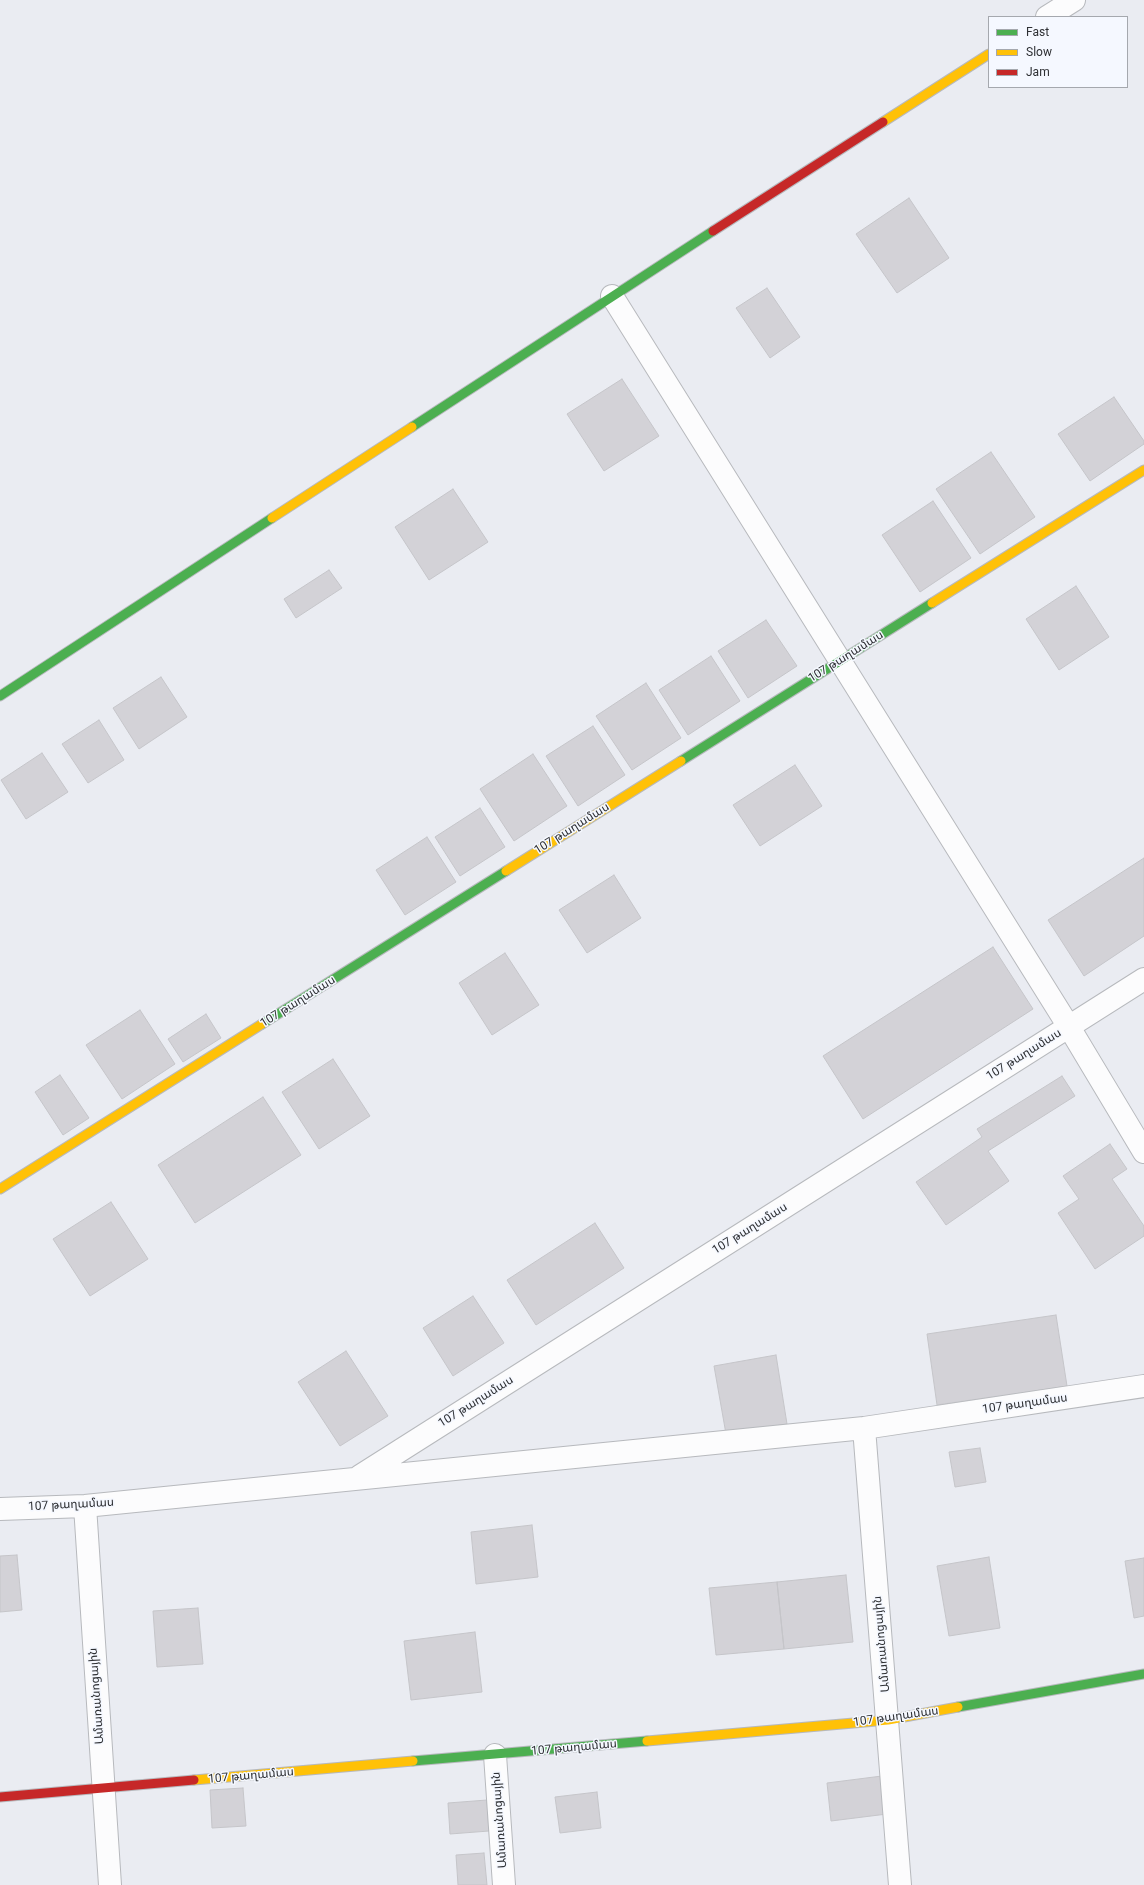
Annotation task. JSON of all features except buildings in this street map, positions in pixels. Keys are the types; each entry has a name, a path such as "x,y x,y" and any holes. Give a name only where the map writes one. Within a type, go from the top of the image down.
{"street":[{"path":"1049,16 1074,0"},
{"path":"0,696 612,296 988,55"},
{"path":"612,296 1068,1027 1144,1152"},
{"name":"107 թաղամաս","path":"0,1189 1144,470"},
{"name":"107 թաղամաս","path":"356,1478 1144,979"},
{"name":"107 թաղամաս","path":"0,1509 85,1506 864,1428 1144,1386"},
{"name":"Ամառանոցային","path":"864,1428 900,1885"},
{"name":"Ամառանոցային","path":"85,1506 110,1885"},
{"name":"107 թաղամաս","path":"0,1797 888,1720 1144,1674"},
{"name":"Ամառանոցային","path":"495,1755 504,1885"}],"traffic: fast":[{"path":"412,427 713,231"},
{"path":"0,696 272,518"},
{"path":"681,761 932,603"},
{"path":"262,1024 506,871"},
{"path":"958,1707 1144,1674"},
{"path":"413,1761 647,1741"}],"traffic: slow":[{"path":"883,122 988,55"},
{"path":"272,518 412,427"},
{"path":"932,603 1144,470"},
{"path":"506,871 681,761"},
{"path":"0,1189 262,1024"},
{"path":"647,1741 888,1720 958,1707"},
{"path":"194,1780 413,1761"}],"traffic: jam":[{"path":"713,231 883,122"},
{"path":"0,1797 194,1780"}]}
